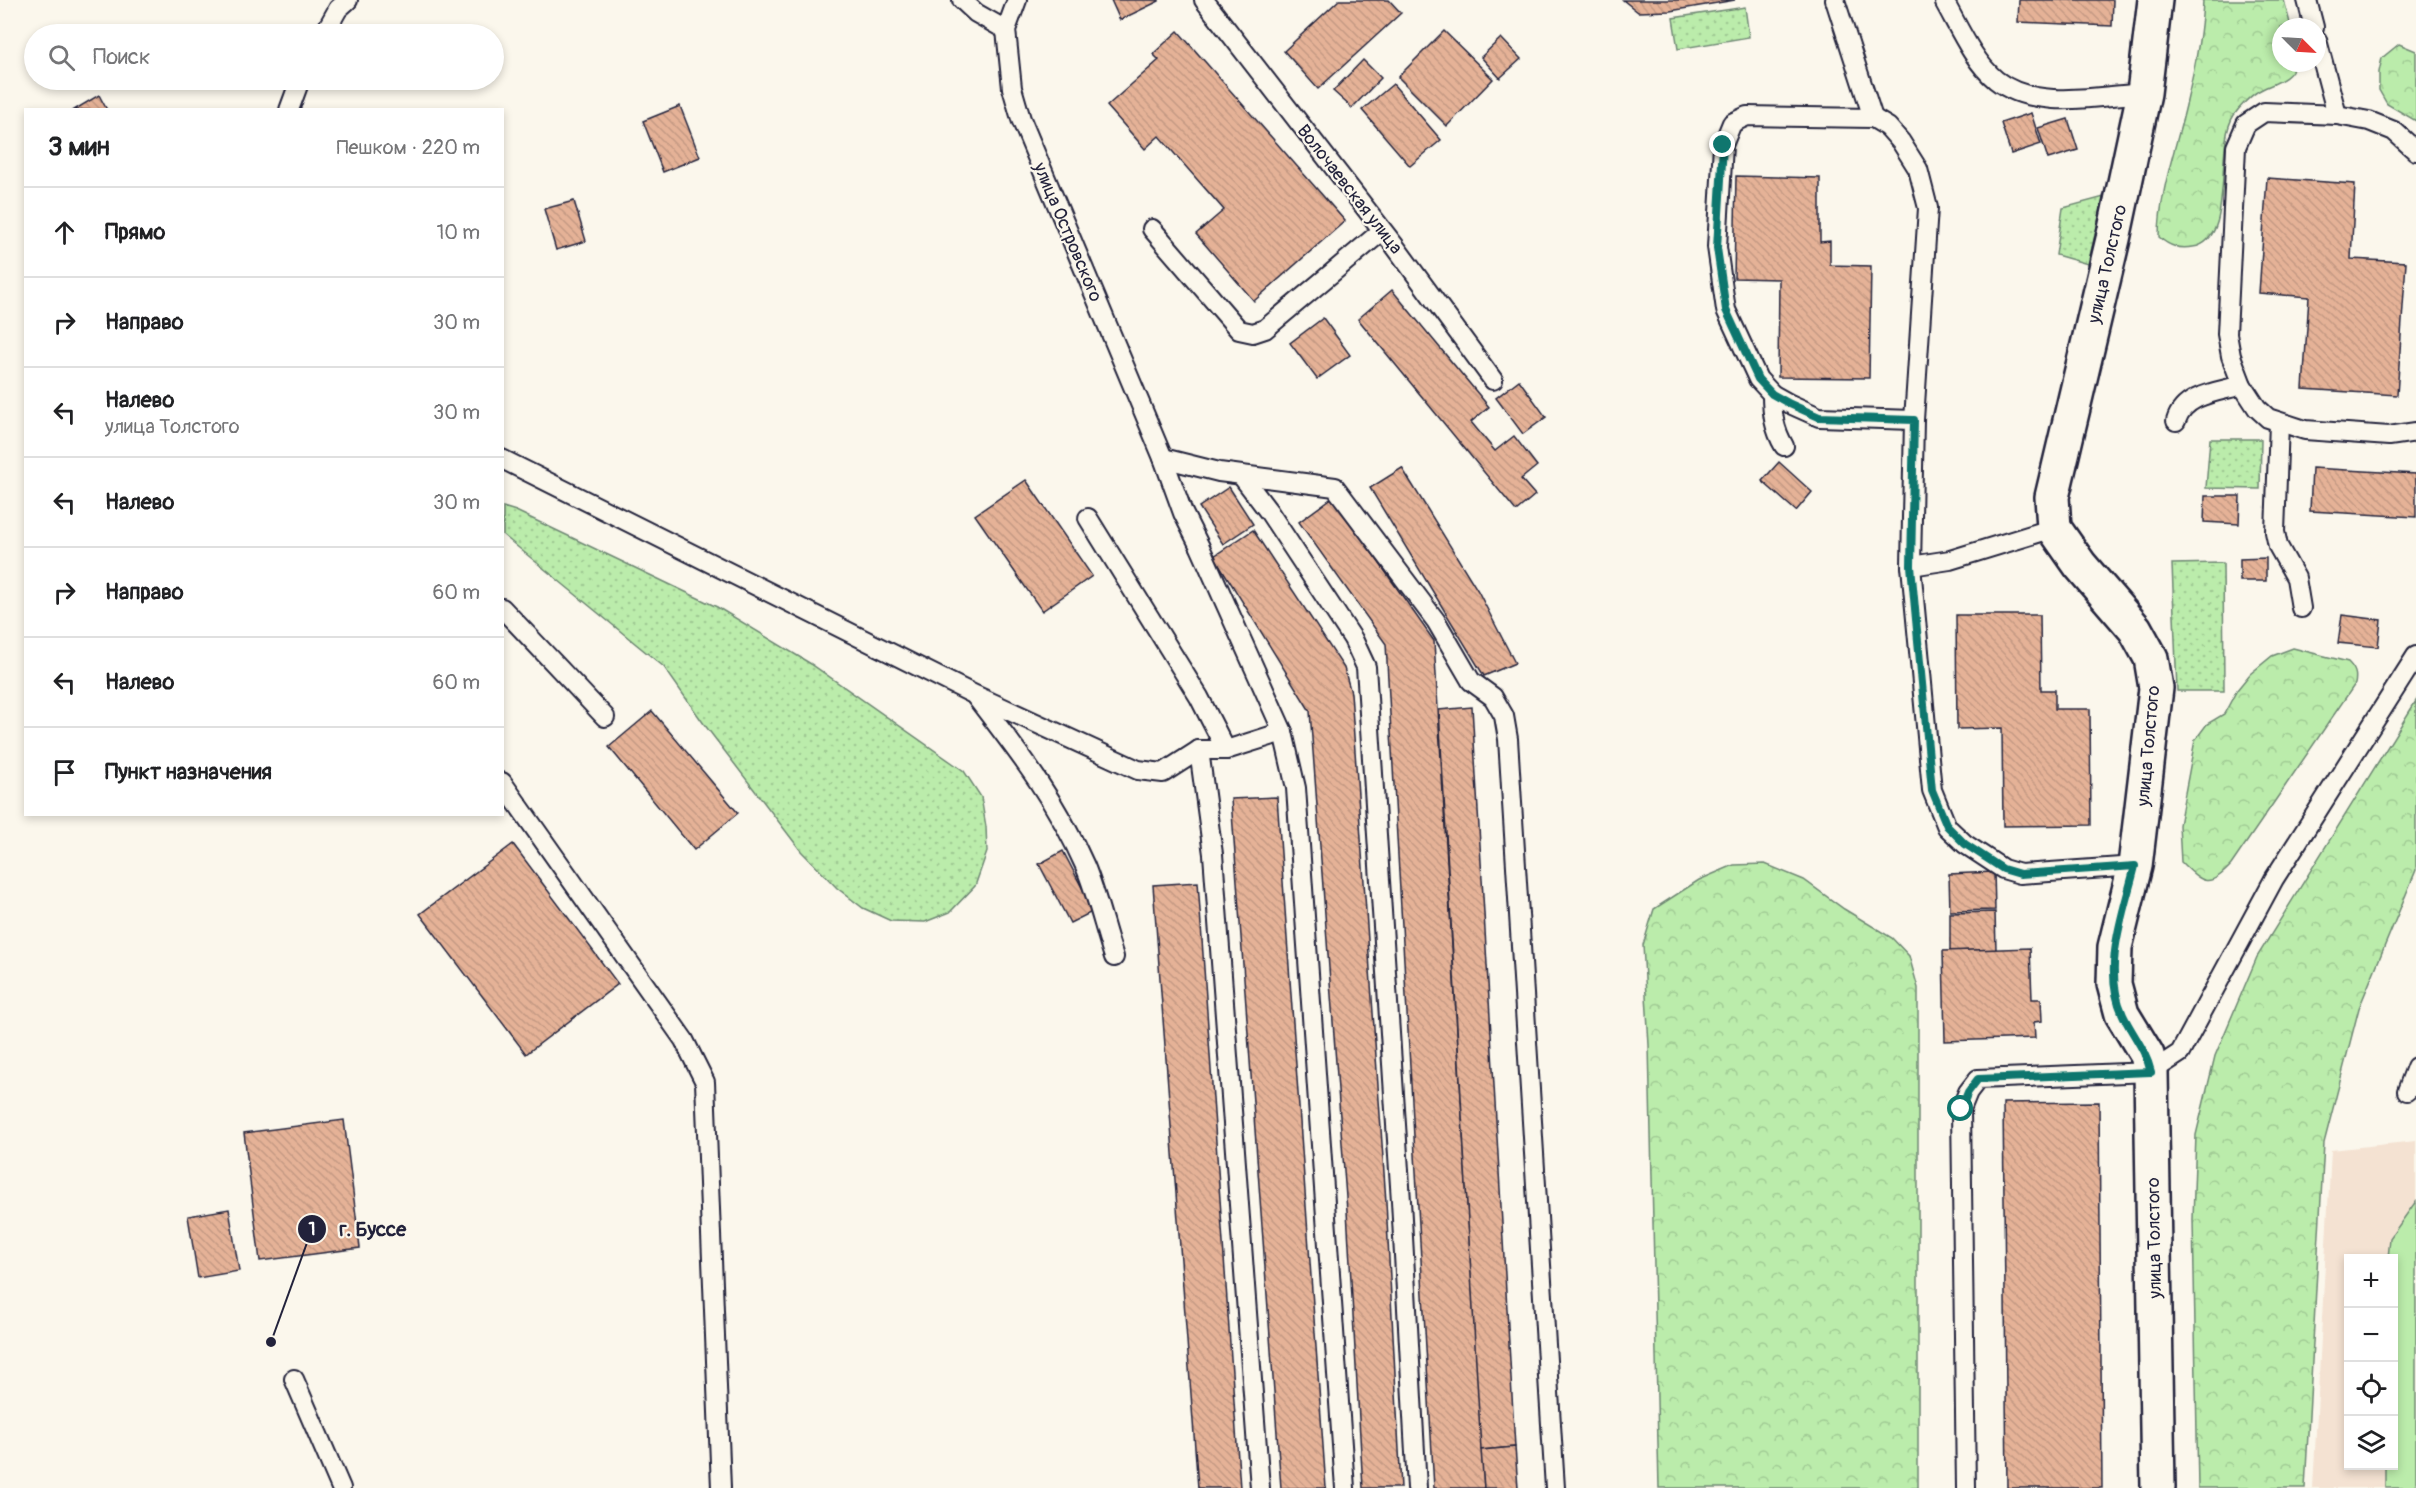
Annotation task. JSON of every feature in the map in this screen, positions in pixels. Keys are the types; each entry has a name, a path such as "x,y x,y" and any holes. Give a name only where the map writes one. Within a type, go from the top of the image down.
{"street":[{"name":"улица Толстого","path":"2155,0 2144,93 2113,239 2052,497 2054,528 2080,565 2136,629 2151,658 2157,688 2135,866 2115,947 2114,984 2122,1014 2147,1055 2151,1072 2158,1488"}],"lane":[{"path":"330,24 338,9 348,0"},
{"path":"962,0 976,13 1006,30"},
{"name":"улица Островского","path":"1017,0 1014,15 1006,30 1012,88 1021,119 1163,458 1183,513 1283,732 1296,788 1345,1488"},
{"name":"Волочаевская улица","path":"1204,0 1382,231 1493,380"},
{"path":"1835,0 1874,118"},
{"path":"1946,0 1945,3 1971,50 1996,80 2022,93 2049,100 2144,93"},
{"path":"2307,0 2312,18"},
{"path":"2326,72 2337,115"},
{"path":"290,108 296,90"},
{"path":"2416,151 2394,131 2369,121 2337,115 2264,112 2246,124 2236,147 2227,334 2231,356 2242,385 2257,408 2279,423 2305,430 2353,434 2389,436 2416,432"},
{"path":"1914,420 1819,417 1772,394 1758,379 1726,310 1717,248 1723,145 1732,123 1747,116 1874,118 1888,127 1901,142 1918,169 1928,208 1914,420 1911,566 1932,790 1947,826 1982,857 2003,869 2020,874 2135,866"},
{"path":"1152,229 1239,330 1253,333 1265,329 1382,231"},
{"path":"2176,422 2180,411 2189,402 2242,385"},
{"path":"1772,394 1772,415 1778,436 1784,446"},
{"path":"2279,423 2275,532 2278,546 2296,578 2301,608"},
{"path":"1163,458 1206,470 1335,488 1436,621 1471,681 1493,698 1504,716 1508,739 1555,1488"},
{"path":"504,460 975,695 1138,770 1163,773 1199,750 1226,750 1283,732"},
{"path":"1241,475 1269,512 1353,639 1366,667 1401,1201 1417,1488"},
{"path":"1088,518 1199,697 1226,750"},
{"path":"1911,566 1950,560 2054,528"},
{"path":"504,610 605,717"},
{"path":"1966,1488 1961,1109 1968,1092 1978,1079 2151,1072 2180,1053 2274,879 2416,656"},
{"path":"975,695 1035,773 1061,816 1098,901 1114,957"},
{"path":"1199,750 1213,854 1260,1488"},
{"path":"507,799 684,1040 705,1082 722,1488"},
{"path":"2407,1091 2416,1067"},
{"path":"294,1379 341,1488"}],"shaded area":[{"path":"2416,1141 2416,1488 2313,1488 2331,1150"}],"green space":[{"path":"2203,0 2284,0 2289,18 2272,18 2272,72 2291,72 2285,78 2254,94 2234,115 2228,129 2220,211 2215,228 2207,241 2193,247 2179,247 2159,237 2160,220 2165,186 2195,64"},
{"path":"1745,7 1749,37 1678,49 1673,18"},
{"path":"2399,44 2416,51 2416,121 2387,104 2379,90 2382,58"},
{"path":"2104,197 2088,264 2056,255 2063,208"},
{"path":"2210,439 2261,439 2260,489 2206,488"},
{"path":"504,507 717,607 811,664 964,771 981,797 986,827 987,852 975,886 950,912 925,922 891,921 863,908 837,888 801,851 704,724 664,667 504,536"},
{"path":"2223,563 2224,691 2177,691 2172,564"},
{"path":"2293,648 2348,662 2355,672 2355,684 2231,865 2216,878 2205,880 2181,862 2179,825 2195,740 2207,724 2224,714 2237,690 2250,674 2272,656"},
{"path":"2416,701 2416,870 2359,1008 2324,1143 2305,1488 2198,1488 2193,1219 2196,1135 2215,1056 2257,957"},
{"path":"1765,864 1804,880 1844,909 1892,938 1909,956 1918,988 1918,1488 1659,1488 1649,1045 1643,945 1654,909 1699,880 1734,865"},
{"path":"2416,1201 2416,1488 2385,1488 2385,1470 2398,1470 2398,1254 2388,1254 2390,1238"}],"building":[{"path":"1111,0 1159,0 1159,1 1120,20"},
{"path":"1339,0 1389,0 1401,13 1318,89 1284,51"},
{"path":"1623,0 1735,0 1670,11 1638,12"},
{"path":"2019,0 2113,0 2112,26 2018,22"},
{"path":"1178,31 1345,221 1254,301 1196,234 1224,210 1159,136 1145,149 1107,106 1159,60 1153,54"},
{"path":"1444,31 1493,79 1447,126 1398,77"},
{"path":"1501,38 1521,59 1500,78 1481,57"},
{"path":"1363,60 1381,78 1352,108 1333,91"},
{"path":"1393,84 1441,140 1410,166 1362,110"},
{"path":"99,95 106,108 77,108"},
{"path":"680,106 700,157 663,172 643,121"},
{"path":"2031,113 2041,144 2011,154 2001,123"},
{"path":"2068,119 2078,150 2048,159 2038,128"},
{"path":"1736,176 1820,178 1820,242 1830,241 1830,265 1871,266 1869,378 1778,377 1779,279 1734,278"},
{"path":"2267,178 2355,184 2351,259 2406,262 2397,395 2303,389 2309,297 2259,293"},
{"path":"574,201 586,241 556,250 544,209"},
{"path":"1392,290 1489,407 1471,422 1495,451 1514,436 1537,466 1521,479 1535,495 1516,511 1358,319"},
{"path":"1323,318 1350,355 1317,379 1290,343"},
{"path":"1519,380 1546,417 1523,434 1496,398"},
{"path":"1779,462 1812,492 1796,511 1762,481"},
{"path":"1402,468 1478,591 1515,663 1484,676 1370,488"},
{"path":"2312,468 2416,474 2416,517 2310,511"},
{"path":"1026,480 1092,576 1042,611 975,515"},
{"path":"1229,487 1253,524 1223,544 1199,507"},
{"path":"2205,496 2240,496 2239,524 2204,522"},
{"path":"1333,497 1434,641 1484,1488 1434,1488 1386,644 1299,522"},
{"path":"1253,530 1344,668 1351,693 1386,1202 1401,1488 1363,1488 1347,1211 1310,711 1214,556"},
{"path":"2266,558 2266,581 2240,581 2240,559"},
{"path":"1956,615 2040,615 2041,690 2055,690 2055,709 2090,709 2091,825 2003,826 2002,728 1957,729"},
{"path":"2342,615 2381,620 2378,647 2338,643"},
{"path":"1472,707 1515,1447 1481,1450 1439,710"},
{"path":"652,711 738,813 694,850 609,747"},
{"path":"1277,797 1326,1488 1281,1488 1231,799"},
{"path":"513,844 618,984 526,1054 420,914"},
{"path":"1063,851 1094,911 1070,923 1039,864"},
{"path":"1994,872 1995,910 1950,911 1949,874"},
{"path":"1198,882 1240,1488 1198,1488 1153,885"},
{"path":"1995,912 1996,950 1950,951 1950,913"},
{"path":"2030,948 2032,999 2041,999 2042,1021 2034,1022 2035,1038 1945,1041 1943,951"},
{"path":"2099,1102 2102,1488 2007,1488 2003,1103"},
{"path":"344,1120 360,1248 260,1261 244,1133"},
{"path":"229,1209 239,1271 198,1278 188,1216"},
{"path":"1515,1447 1518,1488 1484,1488 1481,1450"}],"place":[{"name":"г. Буссе","path":"271,1342"}],"route":[{"path":"1723,145 1717,248 1726,310 1758,379 1772,394 1819,417 1914,420 1911,566 1932,790 1947,826 1976,853 2003,869 2020,874 2135,866 2115,947 2114,984 2122,1014 2147,1055 2151,1072 1978,1079 1968,1092 1961,1109"}]}
